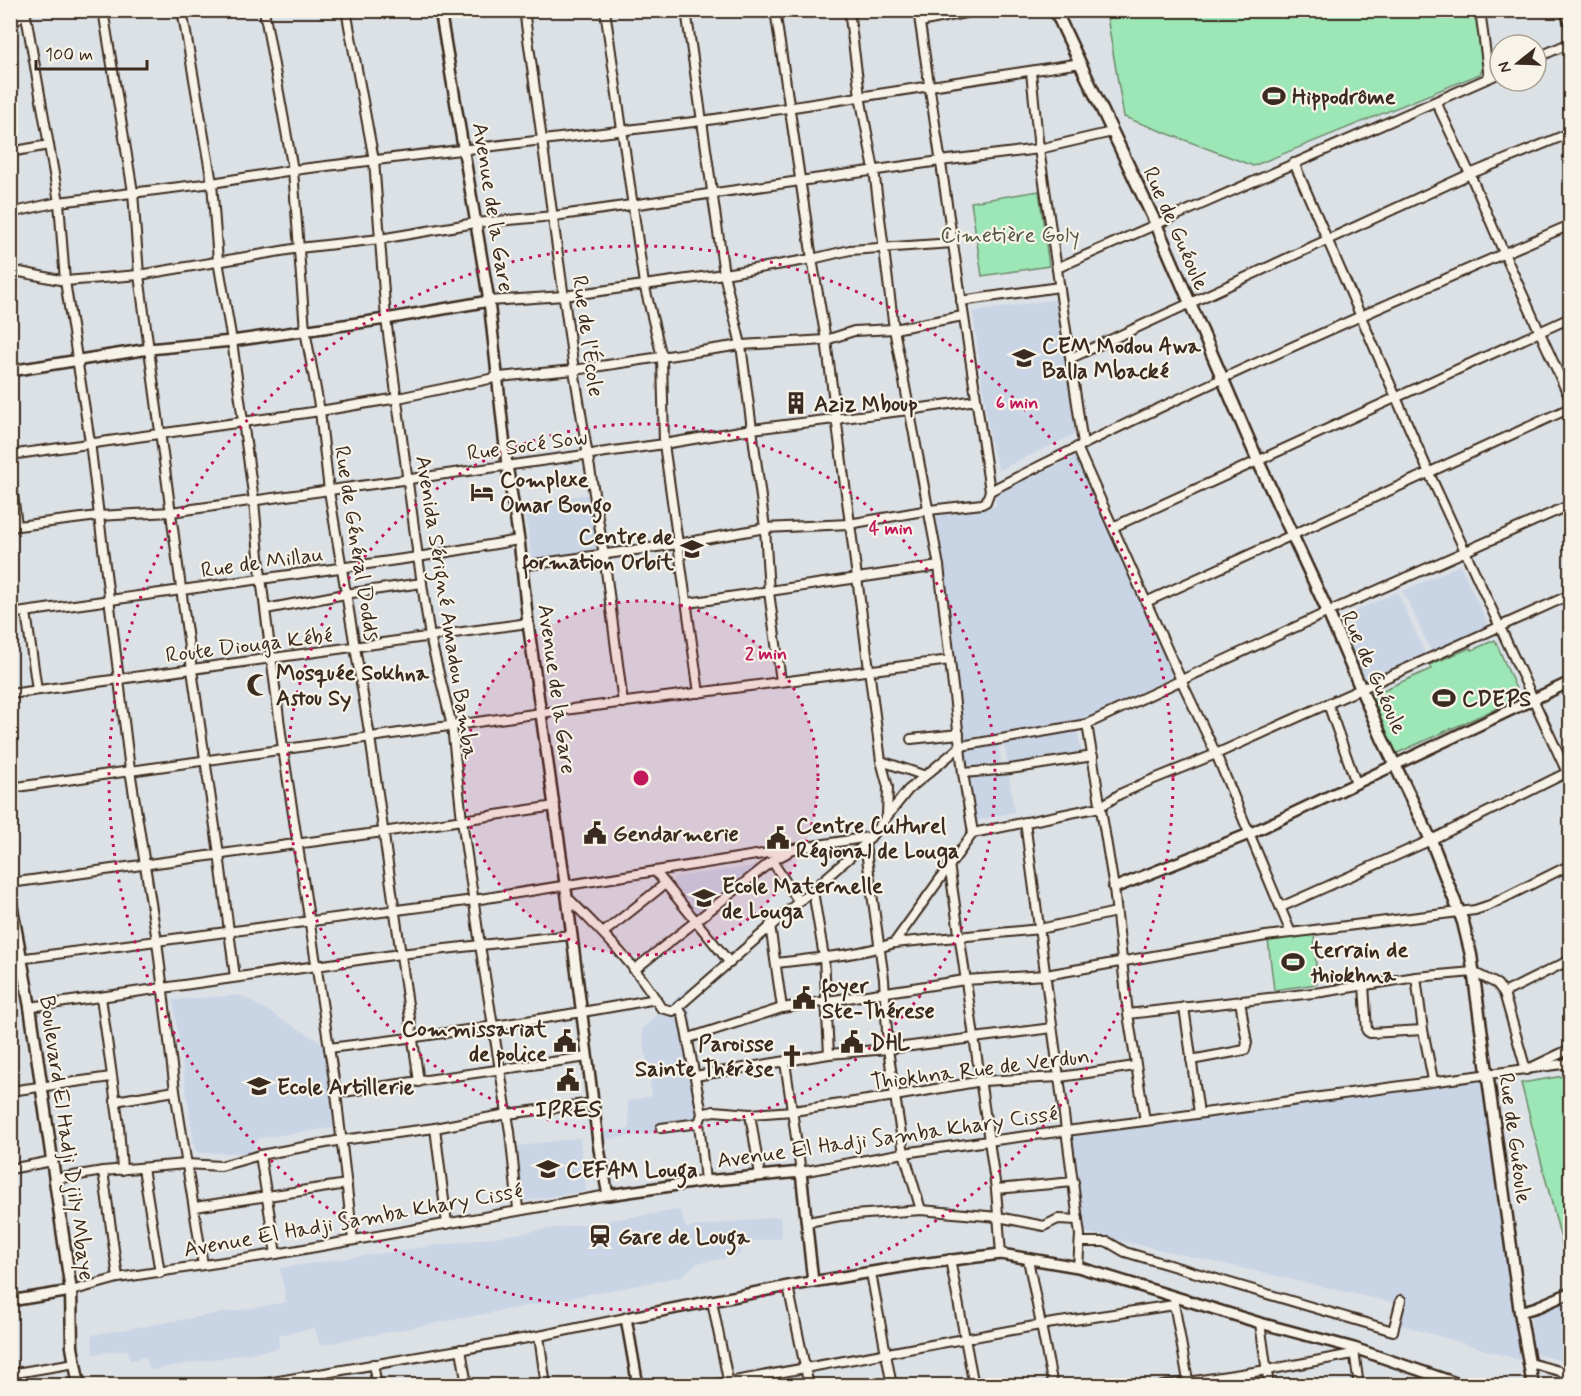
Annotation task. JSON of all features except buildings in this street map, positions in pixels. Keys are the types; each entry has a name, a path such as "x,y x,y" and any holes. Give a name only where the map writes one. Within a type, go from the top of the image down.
{"main road":[{"name":"Rue de Guéoule","path":"1055,10 1156,224 1291,535 1431,840 1463,922 1471,955 1520,1312 1533,1386"},
{"name":"Boulevard El Hadji Djily Mbaye","path":"10,898 16,959 30,1007 42,1086 70,1291 72,1347 79,1386"}],"street":[{"path":"103,10 133,192 140,275 235,977"},
{"path":"182,10 212,183 218,261 232,341 254,501 261,578 283,749 336,1093 353,1240"},
{"name":"Rue de Général Dodds","path":"264,10 293,170 305,330 320,411 345,594 370,737 419,1082"},
{"name":"Avenida Sérigné Amadou Bamba","path":"346,10 374,160 386,319 418,557 430,637 452,726 462,820 507,1114 518,1209"},
{"name":"Avenue de la Gare","path":"440,10 489,301 507,465 519,540 528,623 555,806 599,1149 608,1195"},
{"name":"Rue de l'École","path":"524,10 574,370 604,555 623,702"},
{"path":"605,10 644,284 662,357 664,444 699,693"},
{"path":"686,10 724,274 741,345 765,528 769,592 781,681"},
{"path":"775,10 826,340 881,761 888,788 887,816"},
{"path":"849,10 860,96 874,170 894,329 939,566 963,773 973,833"},
{"path":"521,566 678,544 765,528 849,524 929,510 982,504 986,501 990,491 918,10"},
{"path":"920,22 980,10"},
{"path":"1480,10 1488,70"},
{"path":"1565,10 1570,22"},
{"path":"10,27 25,11"},
{"path":"25,11 59,202 65,281 90,442 130,770 157,941 186,1164 195,1207 202,1265"},
{"path":"1548,52 1570,43"},
{"path":"10,213 59,202 212,183 293,170 702,121 1081,63"},
{"path":"1031,72 1039,149 1071,358 1080,446 1146,602 1216,754 1291,933"},
{"path":"1057,268 1488,78"},
{"path":"1436,102 1570,399"},
{"path":"10,270 65,281 140,275 299,248 380,239 475,223 554,216 1039,149 1112,132"},
{"path":"1071,358 1470,174 1570,133"},
{"path":"10,152 49,145"},
{"path":"1281,907 1431,840 1569,774 1359,316 1294,163"},
{"path":"990,491 1222,378 1570,225"},
{"path":"10,371 150,349 232,341 386,319 489,301 564,296 724,274 850,250 952,243"},
{"path":"961,301 1059,286"},
{"path":"10,455 320,411 499,377 574,370 741,345 826,340 854,331 894,329 963,316"},
{"path":"1113,527 1570,318"},
{"name":"Rue Socé Sow","path":"14,526 98,516 171,512 664,444 752,429 975,400"},
{"path":"1146,602 1570,408"},
{"path":"10,469 14,526"},
{"path":"567,897 603,933 634,970 661,1008 674,1011 770,925 813,891 867,840 923,775 961,746 1088,724 1328,612 1570,505"},
{"name":"Rue de Millau","path":"10,614 418,557 519,540"},
{"path":"688,603 939,566"},
{"path":"266,609 345,594 422,583"},
{"path":"894,943 973,833 1100,807 1120,794 1216,754 1570,595"},
{"path":"26,612 37,690"},
{"name":"Route Diouga Kébé","path":"10,694 528,623"},
{"path":"10,788 541,713 950,660"},
{"path":"1114,888 1249,834 1570,681"},
{"path":"1328,704 1356,783"},
{"path":"1088,724 1114,888 1128,1014 1145,1122"},
{"path":"911,739 959,734"},
{"path":"963,773 1010,769 1092,756"},
{"path":"881,761 923,775"},
{"path":"10,883 555,806"},
{"path":"1025,822 1074,1182 1080,1242 1078,1267"},
{"path":"16,959 474,900 867,840"},
{"path":"867,840 885,993 888,1049 904,1153 921,1210"},
{"path":"634,970 772,861 790,851"},
{"path":"772,861 799,902"},
{"path":"950,864 965,980 982,1081 996,1189 1001,1254"},
{"path":"689,1038 782,1008 965,980 1046,975 1291,933 1458,912 1490,905 1570,865"},
{"path":"655,871 730,963"},
{"path":"603,933 665,884"},
{"path":"813,891 824,957 829,1054"},
{"path":"776,963 880,948 894,943 1040,929 1116,912"},
{"path":"770,925 782,1008"},
{"path":"30,1007 400,954 571,935"},
{"path":"1504,993 1570,960"},
{"path":"1128,1014 1416,977 1473,972 1497,984 1504,993 1526,1070 1570,1049"},
{"path":"1416,977 1432,1080"},
{"path":"1364,985 1367,1031 1370,1033 1423,1030"},
{"path":"101,997 122,1170"},
{"path":"328,1048 581,1013 656,999"},
{"path":"1191,1060 1245,1050 1240,1001"},
{"path":"678,1007 686,1021 702,1114 699,1123 705,1181"},
{"path":"1184,1007 1199,1113"},
{"path":"695,1076 829,1054 1052,1029"},
{"path":"336,1093 587,1057"},
{"path":"785,1062 808,1222 813,1282"},
{"name":"Avenue El Hadji Samba Khary Cissé","path":"10,1302 70,1291 118,1278 276,1254 518,1209 608,1195 705,1181 801,1172 904,1153 988,1141 1145,1122 1432,1080 1570,1063"},
{"name":"Thiokhna Rue de Verdun","path":"702,1114 714,1111 750,1114 793,1111 982,1081 1060,1077 1135,1066"},
{"path":"10,1091 111,1077"},
{"path":"115,1101 176,1091"},
{"path":"55,1179 103,1171 186,1164 221,1166 260,1155 342,1140 593,1103"},
{"path":"750,1114 760,1175"},
{"path":"661,1128 699,1123"},
{"path":"435,1128 447,1224"},
{"path":"260,1155 276,1254"},
{"path":"10,1169 52,1161"},
{"path":"143,1168 160,1272"},
{"path":"103,1171 118,1278"},
{"path":"996,1189 1074,1182"},
{"path":"195,1207 347,1184"},
{"path":"808,1222 840,1216 921,1210 998,1217 1044,1226 1058,1219 1078,1220"},
{"path":"1080,1242 1107,1242 1125,1252 1393,1331 1401,1300"},
{"path":"250,1386 298,1381 373,1364 539,1336 788,1286 950,1259 1001,1254 1078,1267 1173,1301 1260,1323 1465,1386"},
{"path":"950,1259 974,1386"},
{"path":"1028,1259 1053,1386"},
{"path":"872,1273 892,1386"},
{"path":"788,1286 808,1386"},
{"path":"1520,1312 1570,1293"},
{"path":"712,1301 728,1384"},
{"path":"707,1386 728,1384 805,1367 1173,1301"},
{"path":"1173,1301 1188,1383"},
{"path":"626,1318 638,1386"},
{"path":"1260,1323 1269,1386"},
{"path":"539,1336 546,1386"},
{"path":"460,1349 467,1386"},
{"path":"1162,1386 1267,1370 1354,1351"},
{"path":"1354,1351 1359,1386"},
{"path":"10,1374 75,1363"},
{"path":"1530,1363 1570,1374"},
{"path":"373,1364 377,1386"}],"shaded area":[{"name":"CEM Modou Awa Balla Mbacké","path":"1059,299 1076,405 1071,407 1075,434 999,470 990,441 973,312"},
{"path":"1080,455 1176,675 1080,723 963,739 932,517 996,506 995,494"},
{"path":"590,494 598,550 532,560 524,503"},
{"path":"1460,565 1489,626 1432,653 1403,591"},
{"path":"1397,592 1426,655 1366,682 1338,619"},
{"path":"1077,730 1082,754 1008,764 1003,738"},
{"path":"998,745 1002,767 968,772 962,751"},
{"path":"1009,774 1014,812 971,822 958,776"},
{"name":"Ecole Maternelle de Louga","path":"755,866 758,870 703,914 697,913 673,882 675,877"},
{"path":"687,988 706,1126 603,1140 602,1132 629,1129 628,1101 652,1096 642,1029"},
{"name":"Ecole Artillerie","path":"240,995 326,1045 339,1127 259,1138 251,1153 199,1153 195,1150 173,1000"},
{"path":"1485,1072 1523,1361 1398,1324 1395,1303 1083,1232 1068,1126 1364,1091"},
{"name":"CEFAM Louga","path":"580,1138 586,1191 517,1202 509,1147"},
{"path":"680,1210 686,1228 780,1216 782,1238 747,1242 738,1256 697,1263 680,1277 320,1345 315,1328 278,1335 279,1348 150,1370 146,1357 130,1360 128,1350 93,1354 92,1335 286,1302 280,1268"},
{"path":"1570,1297 1570,1363 1534,1353 1530,1311"}],"green space":[{"name":"Hippodrôme","path":"1106,11 1478,11 1486,62 1480,74 1253,166 1124,117"},
{"name":"Cimetière Goly","path":"1039,191 1049,266 982,276 971,202"},
{"name":"CDEPS","path":"1495,640 1520,698 1393,755 1367,697 1431,669 1429,665"},
{"name":"terrain de thiokhna","path":"1314,933 1317,984 1274,990 1268,940"},
{"path":"1570,1075 1570,1274 1521,1083"}],"place":[{"name":"Hippodrôme","path":"1274,96"},
{"name":"CEM Modou Awa Balla Mbacké","path":"1024,358"},
{"name":"Aziz Mboup","path":"796,403"},
{"name":"Complexe Omar Bongo","path":"482,492"},
{"name":"Centre de formation Orbit","path":"692,549"},
{"name":"Mosquée Sokhna Astou Sy","path":"258,685"},
{"name":"CDEPS","path":"1444,698"},
{"name":"Gendarmerie","path":"595,833"},
{"name":"Centre Culturel Régional de Louga","path":"778,838"},
{"name":"Ecole Maternelle de Louga","path":"704,898"},
{"name":"terrain de thiokhna","path":"1293,962"},
{"name":"foyer Ste-Thérese","path":"804,998"},
{"name":"Commissariat de police","path":"565,1041"},
{"name":"DHL","path":"852,1042"},
{"name":"Paroisse Sainte Thérèse","path":"792,1056"},
{"name":"IPRES","path":"568,1080"},
{"name":"Ecole Artillerie","path":"259,1086"},
{"name":"CEFAM Louga","path":"548,1169"},
{"name":"Gare de Louga","path":"600,1236"}]}
